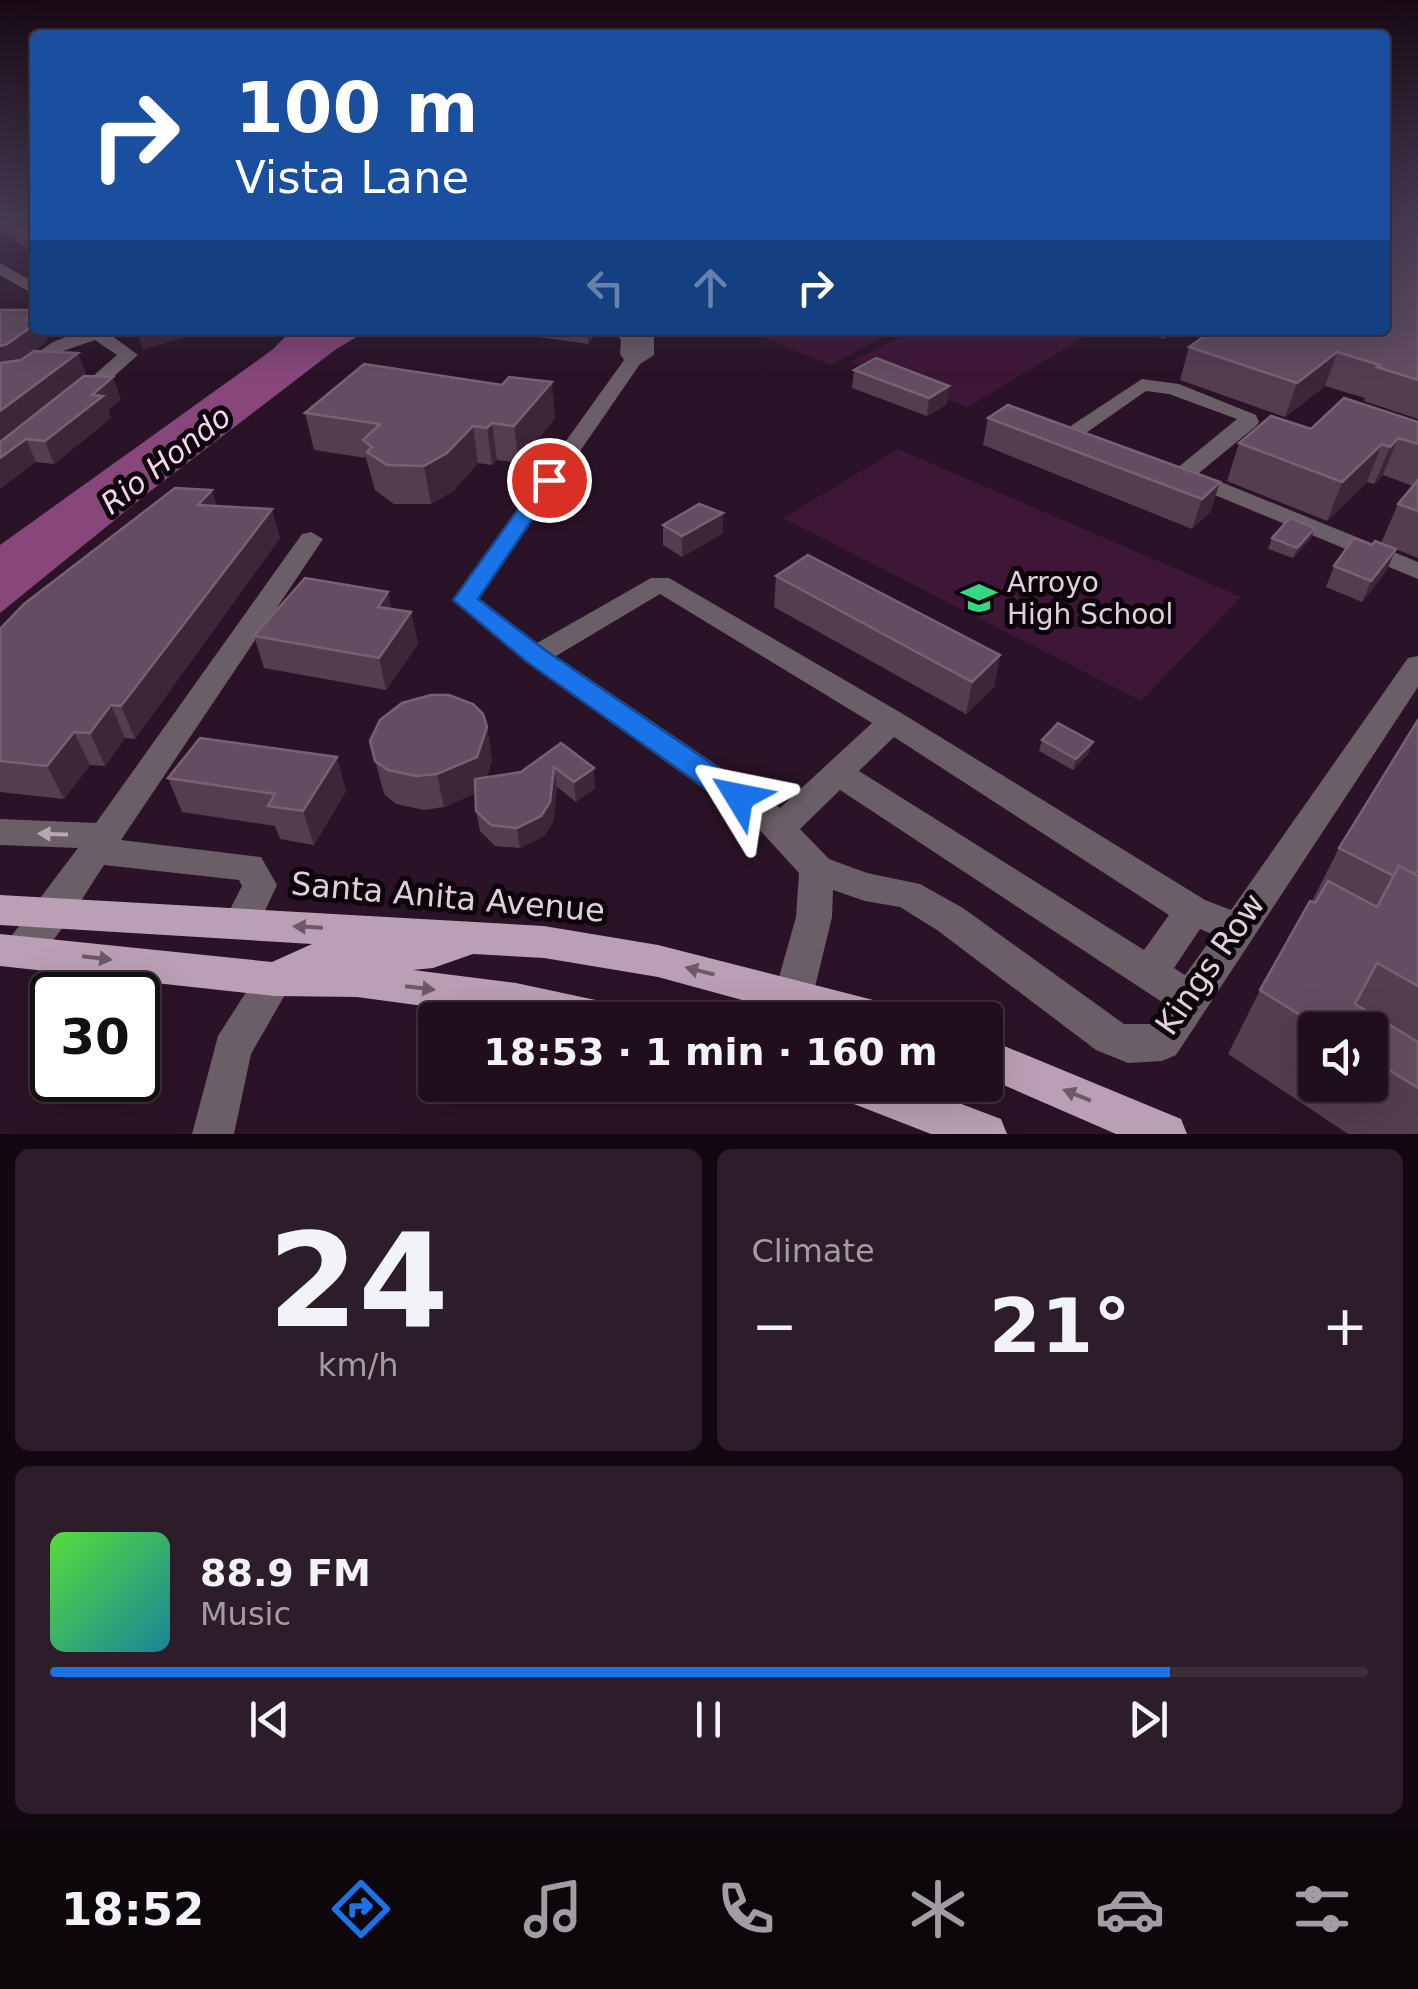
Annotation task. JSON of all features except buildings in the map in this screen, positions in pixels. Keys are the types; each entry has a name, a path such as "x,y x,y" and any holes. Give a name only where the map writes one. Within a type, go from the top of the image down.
{"main road":[{"name":"Santa Anita Avenue","path":"0,910 544,942 658,961 774,1002"},
{"path":"275,979 328,954 387,956 433,952 475,937"},
{"path":"9,950 275,979 358,980 525,1002"},
{"path":"1003,1065 1166,1134"},
{"path":"901,1102 986,1134"}],"street":[{"path":"0,268 30,285"},
{"path":"0,377 22,374 57,347 87,335"},
{"path":"65,408 128,355 99,335"},
{"path":"626,335 634,360 645,355 646,335"},
{"name":"Kings Row","path":"634,360 465,600 536,656 779,829 818,869 865,886 908,894 950,919 1110,1036 1128,1044 1162,1042 1418,665"},
{"path":"1108,444 1073,430 1142,385 1172,388 1246,415 1249,422 1176,471 1418,571"},
{"path":"9,950 52,913 311,539"},
{"path":"536,656 660,583 892,721 1192,911 1238,928"},
{"path":"779,829 892,721"},
{"path":"836,772 1189,998"},
{"path":"0,832 100,843 248,867 260,885 241,922"},
{"path":"793,1002 814,917 818,869"},
{"path":"1149,973 1192,911"},
{"path":"214,1134 232,1049 275,979"}],"shaded area":[{"path":"756,335 882,335 831,365"},
{"path":"905,335 1083,338 968,407 851,362"},
{"path":"898,449 1241,597 1141,701 783,518"}],"water":[{"name":"Rio Hondo","path":"287,335 360,335 148,493 0,613 0,545 272,350"}],"place":[{"name":"Arroyo High School","path":"979,598"}],"route":[{"path":"549,480 465,600 536,656 739,797"}]}
